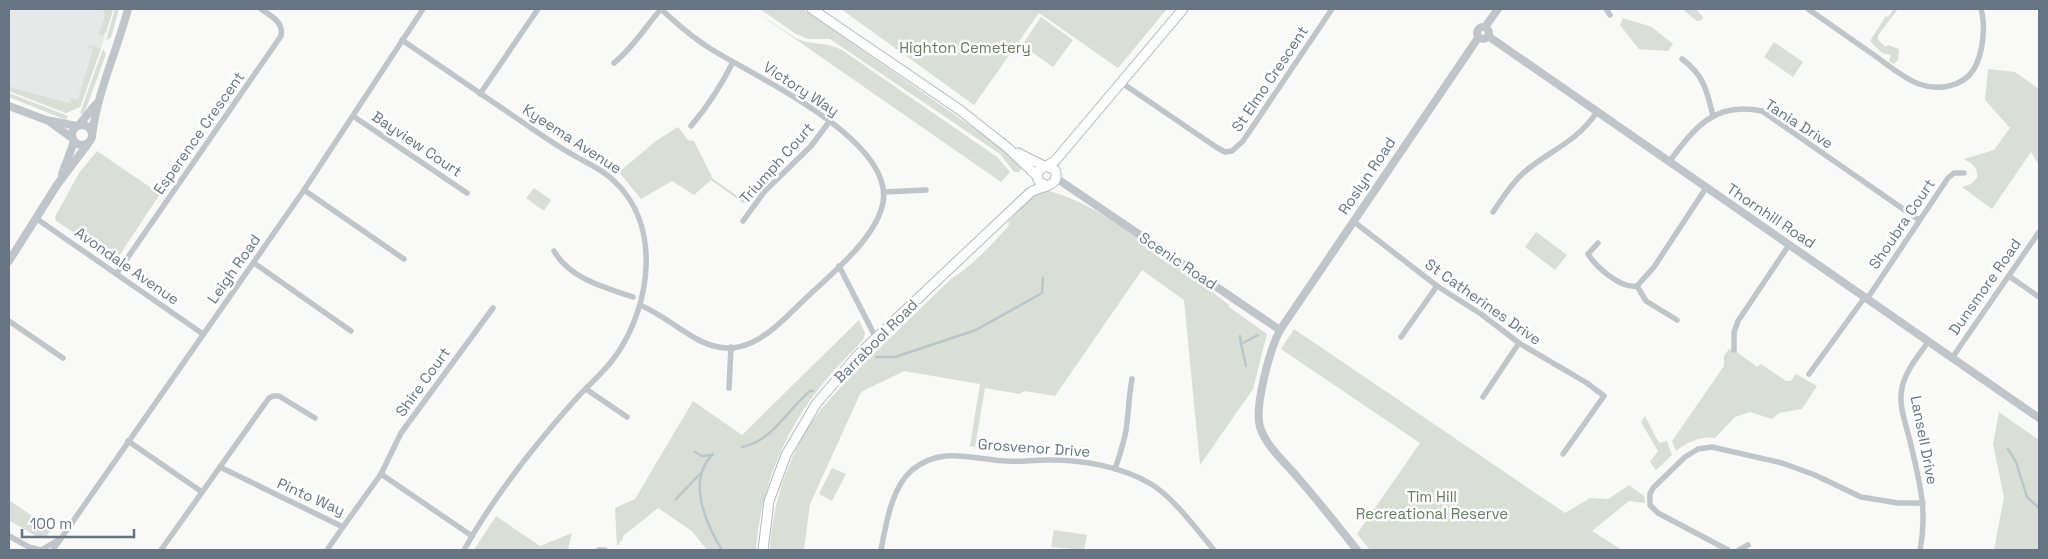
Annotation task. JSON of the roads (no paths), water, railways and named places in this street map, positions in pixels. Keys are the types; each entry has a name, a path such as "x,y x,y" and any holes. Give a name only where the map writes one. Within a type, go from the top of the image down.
{"main road":[{"path":"812,9 960,110 1008,148 1037,177 1041,184 1048,186 1054,183 1060,165 1081,132"},
{"path":"1037,177 1039,170 1055,162 1183,9"},
{"path":"1008,148 1045,166 1051,167 1056,176"},
{"name":"Barrabool Road","path":"1031,192 1037,177"},
{"name":"Barrabool Road","path":"763,550 769,501 786,455 816,404 857,356 1031,192 1048,186"}],"street":[{"path":"9,261 57,185 86,145 90,143 98,100 117,48 128,9"},
{"name":"Esperence Crescent","path":"117,273 281,36 280,24 261,9"},
{"name":"Leigh Road","path":"53,550 304,190 423,9"},
{"path":"480,94 538,9"},
{"path":"614,63 629,50 642,30 661,9"},
{"name":"Victory Way","path":"661,9 693,37 789,93 829,122 871,160 880,174 884,192"},
{"name":"St Elmo Crescent","path":"1122,83 1216,147 1226,152 1232,151 1243,141 1332,9"},
{"path":"1486,28 1498,9"},
{"path":"1606,9 1610,16"},
{"path":"1808,9 1899,73 1919,84 1938,87 1959,83 1973,71 1978,61 1982,43 1981,9"},
{"path":"1486,28 1489,31 1488,36 1485,39 1478,38 1476,34 1478,29 1486,28"},
{"name":"Thornhill Road","path":"1488,36 2039,418"},
{"name":"Roslyn Road","path":"1357,550 1298,477 1274,452 1264,437 1259,425 1259,402 1274,344 1280,330 1478,38"},
{"name":"Kyeema Avenue","path":"402,40 563,150 601,170 625,192 640,218 645,243 645,276 640,305 626,339 617,354 515,473 464,550"},
{"path":"1682,58 1699,74 1713,116"},
{"path":"690,126 706,108 721,86 733,62"},
{"path":"57,185 73,140 72,131 98,100"},
{"path":"9,106 46,120 78,126 83,125 90,128 92,136"},
{"name":"Tania Drive","path":"1669,162 1701,123 1713,116 1736,108 1762,112 1919,220"},
{"path":"1493,212 1510,187 1522,175 1576,137 1597,112"},
{"name":"Bayview Court","path":"353,116 467,194"},
{"path":"46,120 79,146 86,145"},
{"name":"Triumph Court","path":"743,221 764,192 811,146 829,122"},
{"name":"Shoubra Court","path":"1809,374 1866,298 1948,178 1954,173 1964,173"},
{"name":"Scenic Road","path":"1056,176 1280,330"},
{"name":"Scenic Road","path":"1048,186 1076,191"},
{"path":"1598,243 1586,256 1611,277 1628,286 1637,286 1654,267 1706,188"},
{"path":"304,190 404,259"},
{"path":"640,305 653,311 702,342 731,347 748,344 764,337 839,266 864,239 876,222 882,207 884,192 926,190"},
{"name":"Avondale Avenue","path":"37,219 203,334"},
{"name":"St Catherines Drive","path":"1353,222 1437,286 1481,314 1519,343 1604,396 1563,454"},
{"name":"Dunsmore Road","path":"1952,358 2039,232"},
{"path":"1734,350 1734,332 1738,321 1789,245"},
{"path":"554,250 564,264 587,280 633,297"},
{"path":"254,263 351,330"},
{"path":"839,266 876,338"},
{"path":"2009,276 2039,297"},
{"path":"1401,337 1437,286"},
{"path":"1637,286 1647,302 1678,320"},
{"name":"Shire Court","path":"381,474 401,433 493,308"},
{"path":"9,321 63,358"},
{"name":"Lansell Drive","path":"1920,550 1924,520 1923,502 1904,418 1901,389 1909,370 1928,342"},
{"path":"1483,397 1519,343"},
{"path":"730,388 731,347"},
{"path":"1115,469 1128,424 1128,397 1132,378"},
{"path":"586,389 627,416"},
{"path":"161,550 264,404 274,396 284,398 315,418"},
{"path":"128,441 202,492"},
{"path":"1728,550 1658,513 1650,505 1650,494 1653,488 1685,457 1698,449 1712,447 1782,463 1815,475 1861,496 1898,503 1923,502"},
{"name":"Grosvenor Drive","path":"881,550 898,488 913,470 938,457 961,455 1004,461 1072,461 1115,469 1153,485 1176,506 1214,550"},
{"name":"Pinto Way","path":"220,467 342,528 381,474"},
{"path":"381,474 472,536"},
{"path":"327,550 342,528"},
{"path":"9,536 30,549 43,550"},
{"name":"Leigh Road","path":"43,550 59,539"},
{"path":"1739,550 1748,545"},
{"path":"599,550 604,550"}],"waterway":[{"path":"876,357 895,357 976,330 1042,293 1043,278"},
{"path":"1246,366 1241,344 1258,335"},
{"path":"1240,336 1241,344"},
{"path":"742,447 753,444 771,432 810,391 813,391"},
{"path":"2008,449 2016,462 2027,497 2039,508"},
{"path":"695,452 702,456 712,455"},
{"path":"713,454 705,465 701,476 701,502 710,528 722,550"},
{"path":"676,499 701,473"}],"park label":[{"name":"Highton Cemetery","path":"965,48"},
{"name":"Tim Hill Recreational Reserve","path":"1432,506"}]}
